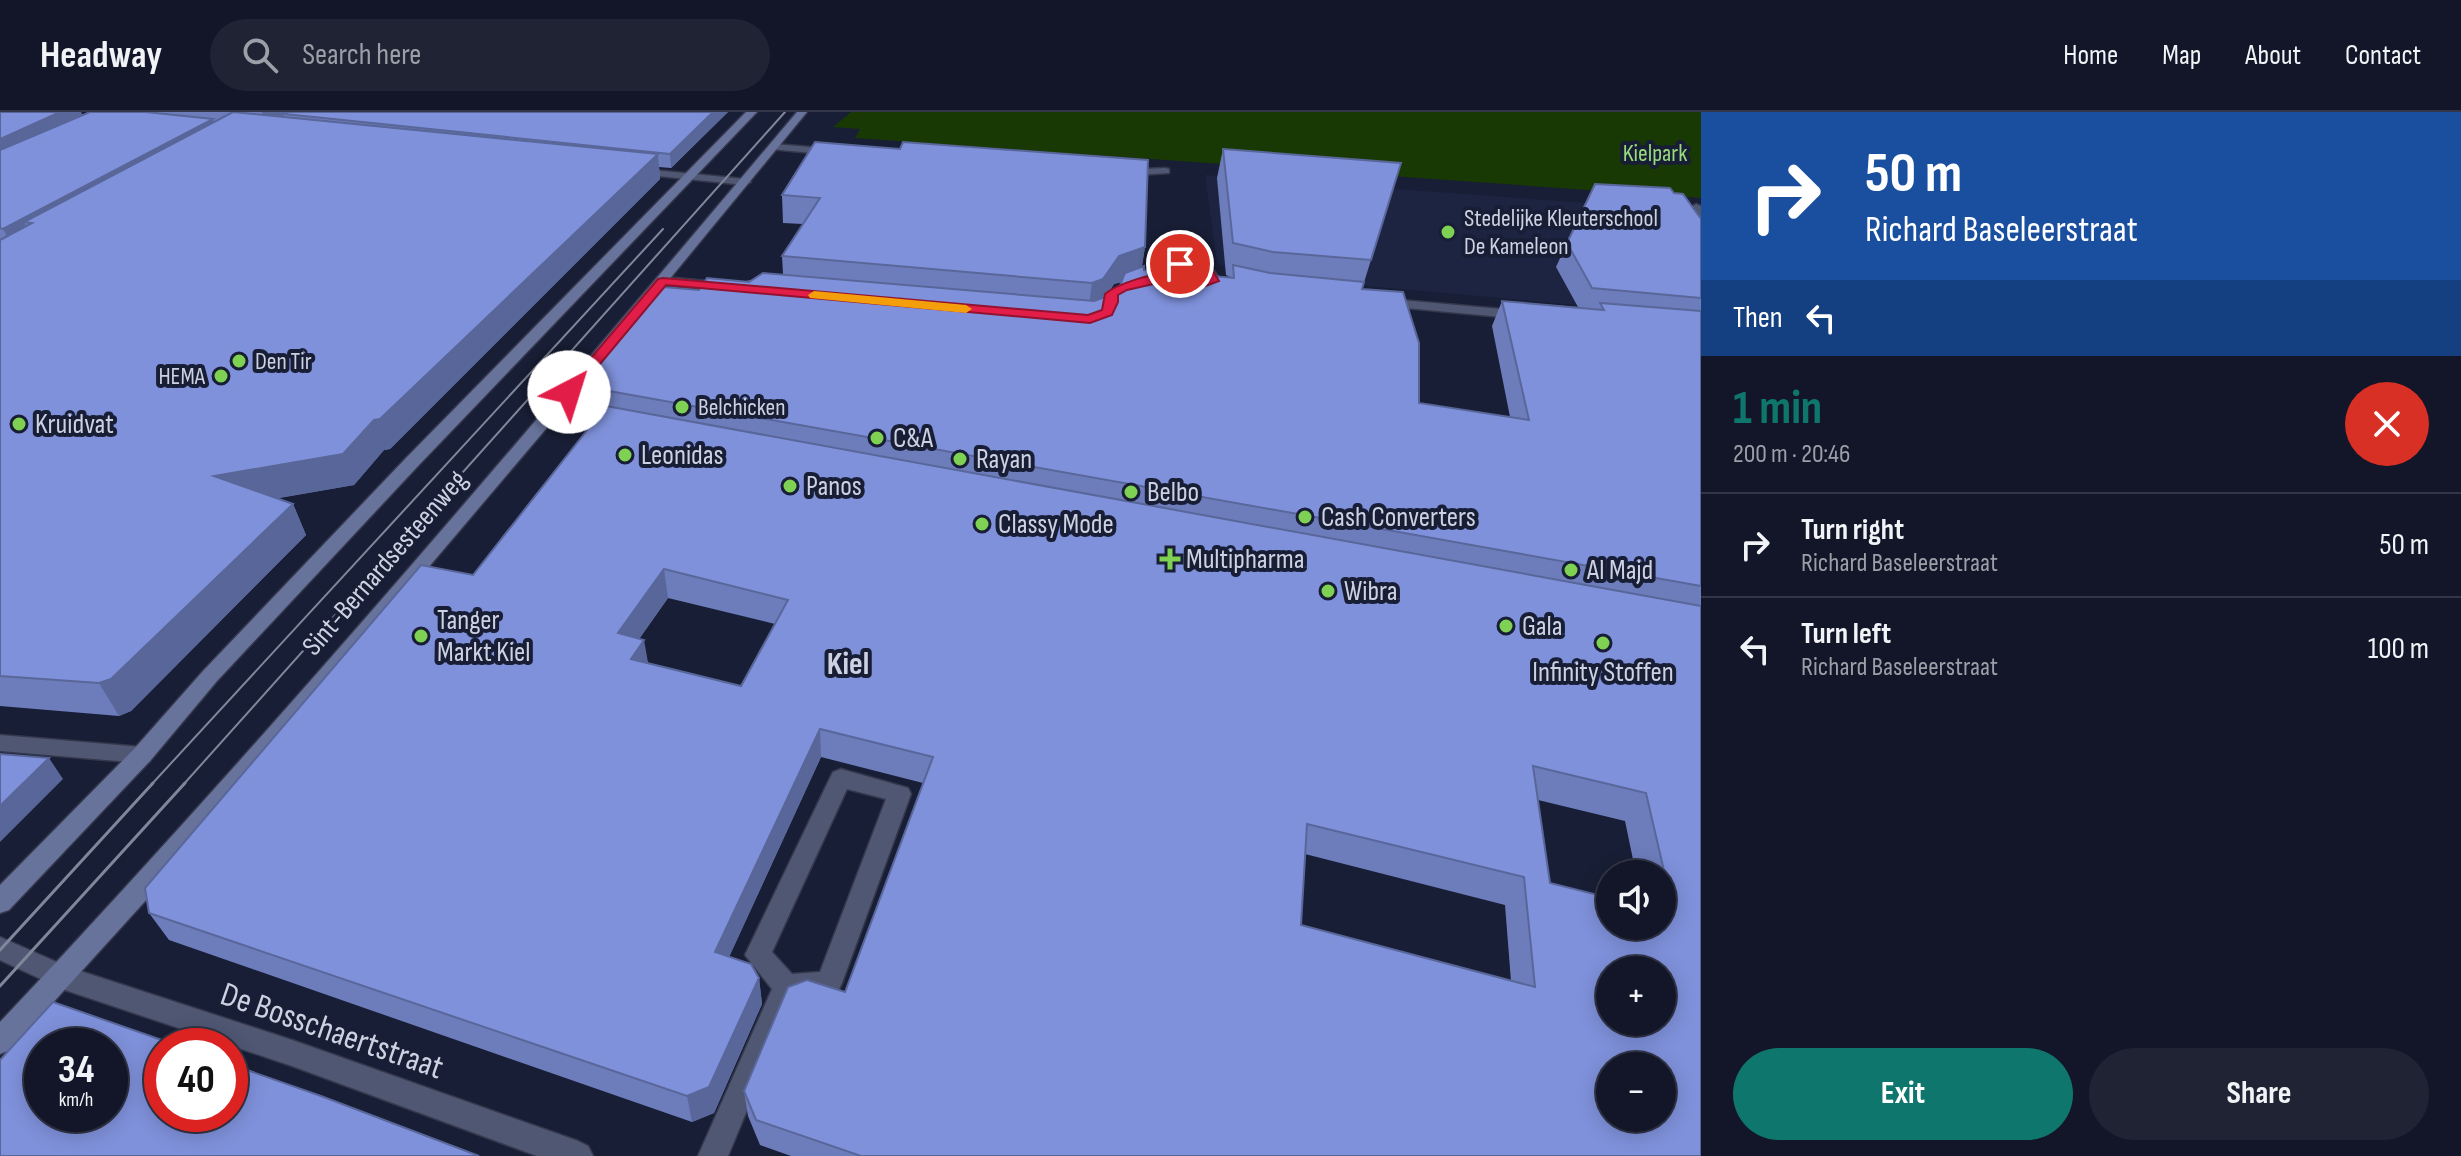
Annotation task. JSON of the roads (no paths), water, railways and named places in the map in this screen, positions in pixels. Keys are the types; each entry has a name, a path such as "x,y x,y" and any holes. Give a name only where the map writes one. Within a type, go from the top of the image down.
{"street":[{"name":"Sint-Bernardsesteenweg","path":"0,902 142,755 210,676 752,112"},
{"name":"Sint-Bernardsesteenweg","path":"0,1041 62,977 550,414 802,112"},
{"path":"774,147 851,153"},
{"path":"614,169 745,182"},
{"path":"1115,172 1165,171"},
{"path":"1187,265 1206,270 1219,282 1192,287 1157,279 1165,269 1187,265"},
{"path":"663,281 743,288"},
{"path":"1358,300 1545,317"},
{"path":"550,414 643,431"},
{"path":"0,743 142,755"},
{"path":"841,778 900,794 829,983 786,986 758,955 841,778"},
{"name":"De Bosschaertstraat","path":"0,948 62,977 292,1053 578,1156"},
{"path":"713,1156 786,986"}],"tram line":[{"path":"183,785 785,112"},
{"path":"151,785 663,229"},
{"path":"0,950 153,783"},
{"path":"0,986 185,783"}],"place":[{"name":"Stedelijke Kleuterschool De Kameleon","path":"1448,232"},
{"name":"Den Tir","path":"239,361"},
{"name":"HEMA","path":"221,376"},
{"name":"Belchicken","path":"682,407"},
{"name":"Kruidvat","path":"19,424"},
{"name":"C&A","path":"877,438"},
{"name":"Leonidas","path":"625,455"},
{"name":"Rayan","path":"960,459"},
{"name":"Panos","path":"790,486"},
{"name":"Belbo","path":"1131,492"},
{"name":"Cash Converters","path":"1305,517"},
{"name":"Classy Mode","path":"982,524"},
{"name":"Multipharma","path":"1170,559"},
{"name":"Al Majd","path":"1571,570"},
{"name":"Wibra","path":"1328,591"},
{"name":"Gala","path":"1506,626"},
{"name":"Tanger Markt Kiel","path":"421,636"},
{"name":"Infinity Stoffen","path":"1603,643"}],"district":[{"name":"Kiel","path":"848,664"}],"park label":[{"name":"Kielpark","path":"1655,153"}]}
